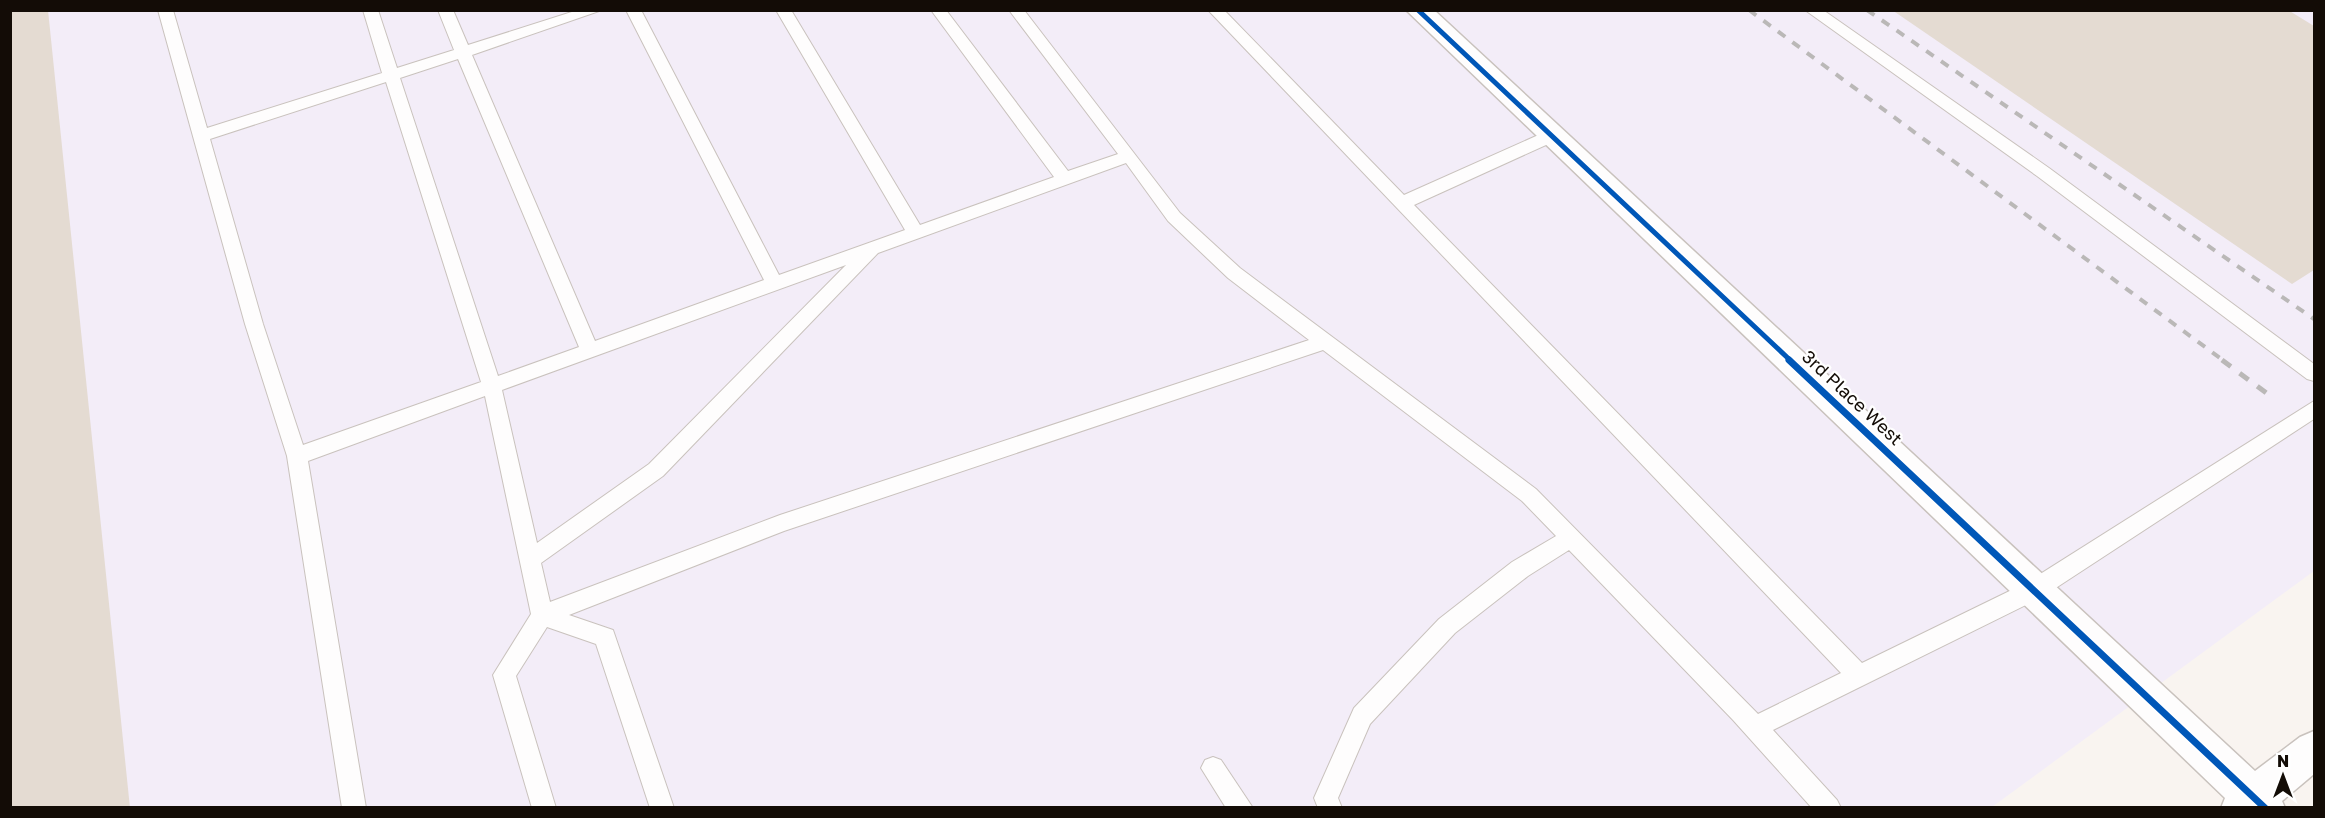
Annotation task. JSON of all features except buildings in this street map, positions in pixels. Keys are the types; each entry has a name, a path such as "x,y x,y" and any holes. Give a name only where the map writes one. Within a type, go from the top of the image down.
{"street":[{"name":"3rd Place West","path":"1418,10 2034,590 2254,804"},
{"path":"2254,804 2314,750"}],"lane":[{"path":"165,10 254,324 297,456 354,807"},
{"path":"370,10 492,386 542,615"},
{"path":"445,10 590,351"},
{"path":"201,136 595,10"},
{"path":"633,10 775,284"},
{"path":"783,10 916,233"},
{"path":"938,10 1065,179"},
{"path":"1016,10 1174,217 1234,273 1327,341 1444,434 1529,495 1829,807"},
{"path":"1215,10 1858,675"},
{"path":"1812,10 2043,172 2314,374"},
{"path":"1402,203 1551,136"},
{"path":"297,456 1129,156"},
{"path":"530,559 656,470 873,249"},
{"path":"544,807 504,675 542,615 780,524 1327,341"},
{"path":"1754,727 2034,590 2314,409"},
{"path":"1330,807 1326,798 1362,716 1447,626 1520,569 1571,538"},
{"path":"542,615 605,637 662,807"},
{"path":"1213,768 1241,807"}],"shaded area":[{"path":"10,11 2314,11 2314,571 1992,807 11,807"}],"railway":[{"path":"1749,10 2224,361"},
{"path":"1867,10 2314,319"},
{"path":"2222,360 2269,395"}],"cycle path":[{"path":"1418,10 2265,808"}]}
